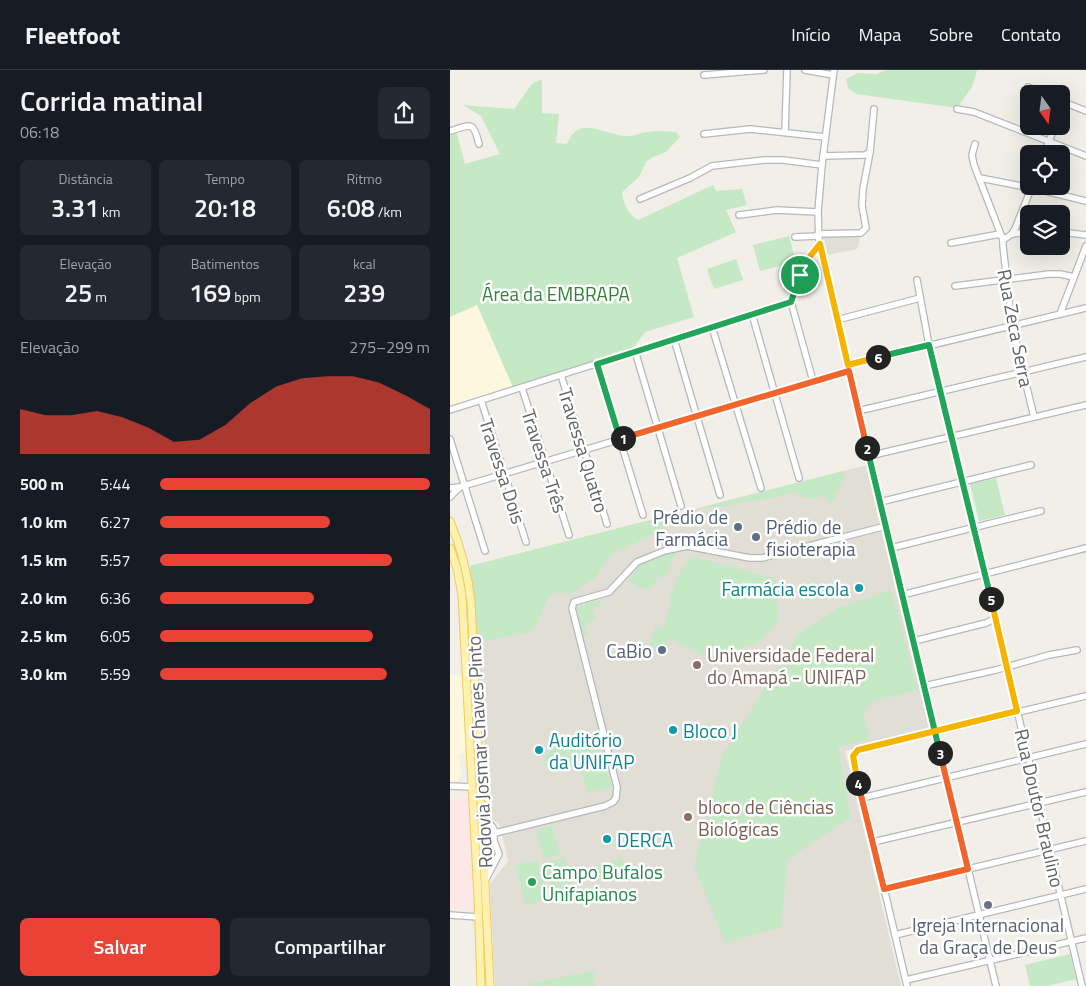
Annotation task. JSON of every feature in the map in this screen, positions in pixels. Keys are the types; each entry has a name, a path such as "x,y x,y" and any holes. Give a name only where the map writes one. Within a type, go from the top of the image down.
{"main road":[{"name":"Rodovia Josmar Chaves Pinto","path":"450,522 458,540 469,578 475,662 490,986"},
{"name":"Rodovia Josmar Chaves Pinto","path":"450,548 454,573 462,595 481,986"}],"street":[{"path":"704,75 764,70"},
{"path":"785,132 787,70"},
{"path":"805,70 833,72 822,165 818,235 836,320 996,986"},
{"path":"1070,105 1086,111"},
{"path":"795,237 863,232 867,225 862,206 863,189 870,152 874,109"},
{"path":"957,109 974,112 1086,156"},
{"path":"450,131 472,126 475,128 479,144"},
{"path":"704,134 750,129 825,136"},
{"path":"1047,145 1051,135"},
{"name":"Rua Zeca Serra","path":"975,144 973,161 1002,237 1012,326 1034,418"},
{"path":"823,156 865,154 870,152"},
{"path":"640,199 682,182 712,166 764,160 783,160 822,165"},
{"path":"980,178 1020,185"},
{"path":"1012,234 1029,195"},
{"path":"1063,195 1086,201"},
{"path":"739,215 778,210 818,212"},
{"path":"951,243 1020,233"},
{"path":"1070,233 1086,235"},
{"path":"813,382 791,302 807,260 820,244"},
{"path":"1060,314 1086,247"},
{"path":"955,286 1057,274 1074,277"},
{"name":"Rua Doutor Braulino","path":"916,280 929,345 986,574 1060,896 1084,986"},
{"path":"836,320 920,298"},
{"path":"450,410 791,302"},
{"path":"450,488 463,486 736,405 813,382 848,368 929,345 1086,308"},
{"path":"752,314 799,478"},
{"path":"712,327 761,488"},
{"path":"674,339 720,495"},
{"path":"635,352 681,506"},
{"path":"858,411 1086,357"},
{"path":"597,364 643,515"},
{"name":"Travessa Quatro","path":"562,375 607,524"},
{"name":"Travessa Três","path":"522,388 569,535"},
{"name":"Travessa Dois","path":"481,400 526,542"},
{"path":"869,456 1086,405"},
{"path":"450,439 463,486 485,551"},
{"path":"880,502 1030,465"},
{"path":"450,497 463,486"},
{"path":"891,548 1041,511"},
{"path":"495,833 605,806 613,802 617,794 618,787 572,608 574,602 609,592 637,562 681,546 750,558 762,558 886,526"},
{"path":"902,595 1086,548"},
{"path":"914,641 986,623 996,618"},
{"path":"924,686 1077,650"},
{"path":"1086,696 858,750 853,756 906,983 1086,938"},
{"path":"862,798 1086,744"},
{"path":"450,786 472,787"},
{"path":"873,842 1086,792"},
{"path":"481,811 492,823 495,833 494,841 499,854 485,881"},
{"path":"884,889 1086,841"},
{"path":"895,935 1086,889"},
{"path":"450,915 478,918"}],"shaded area":[{"path":"861,235 857,249 827,255 823,236"},
{"path":"477,305 513,387 450,406 450,317"},
{"name":"Universidade Federal do Amapá - UNIFAP","path":"867,465 877,514 882,527 930,729 845,751 901,986 495,986 490,884 508,861 500,825 489,817 475,602 470,566"},
{"path":"450,675 462,676 466,751 459,755 461,776 456,783 450,783"},
{"path":"450,798 469,798 477,910 450,909"}],"green space":[{"path":"886,70 977,70 972,87 957,108 856,94 848,88 846,79 858,73 877,74"},
{"name":"Área da EMBRAPA","path":"542,79 542,113 559,114 556,143 567,144 572,135 579,129 586,128 629,136 651,131 676,132 680,137 666,152 646,162 639,177 622,192 627,208 634,218 638,220 713,185 716,191 742,189 747,205 726,210 736,232 677,258 694,317 645,332 631,351 513,387 477,305 450,317 450,133 456,131 465,164 500,154 481,116 463,105 514,109 532,84"},
{"path":"789,236 796,262 760,271 753,245"},
{"path":"736,259 743,280 714,289 707,269"},
{"path":"843,471 844,476 835,494 835,500 829,502 824,496 805,498 796,492 707,509 703,507"},
{"path":"996,478 1005,515 979,521 970,484"},
{"path":"662,517 668,520 666,528 613,553 603,564 596,577 570,594 558,593 550,596 531,632 478,642 470,566"},
{"path":"725,532 728,545 696,538"},
{"path":"677,551 666,575 657,578 653,588 642,589 629,581 639,565"},
{"path":"691,556 776,579 779,620 757,643 711,659 668,638 667,646 649,650 649,644 656,626 665,629 675,582"},
{"path":"891,590 918,690 871,702 863,716 870,739 838,747 851,817 788,859 781,927 725,943 694,865 723,754 798,634 839,608"},
{"path":"599,600 601,606 593,608 595,620 585,623 588,636 583,635 576,608"},
{"path":"594,734 601,752 548,768 549,764 543,766 550,750 562,741"},
{"path":"604,754 612,787 587,793 582,772 601,767 599,756"},
{"path":"552,826 560,854 543,859 536,830"},
{"path":"565,858 573,890 552,895 544,863"},
{"path":"622,858 626,872 602,878 597,865"},
{"name":"Campo Bufalos Unifapianos","path":"538,860 547,899 525,905 516,865"},
{"path":"1070,954 1076,979 1047,986 1030,986 1025,965"},
{"path":"593,971 595,986 528,986 527,984"}],"place":[{"name":"Prédio de Farmácia","path":"738,527"},
{"name":"Prédio de fisioterapia","path":"756,537"},
{"name":"Farmácia escola","path":"859,588"},
{"name":"CaBio","path":"662,650"},
{"name":"Universidade Federal do Amapá - UNIFAP","path":"697,665"},
{"name":"Bloco J","path":"673,730"},
{"name":"Auditório da UNIFAP","path":"539,750"},
{"name":"bloco de Ciências Biológicas","path":"688,817"},
{"name":"DERCA","path":"607,839"},
{"name":"Campo Bufalos Unifapianos","path":"532,882"},
{"name":"Igreja Internacional da Graça de Deus","path":"988,905"}],"route":[{"path":"800,275 791,302 597,364 620,439 849,371 858,411 914,641 935,731 968,869 884,889 862,798 854,754 858,750 935,731 1017,711 986,574 929,345 848,365 836,320 820,244 807,260 800,275"}]}
